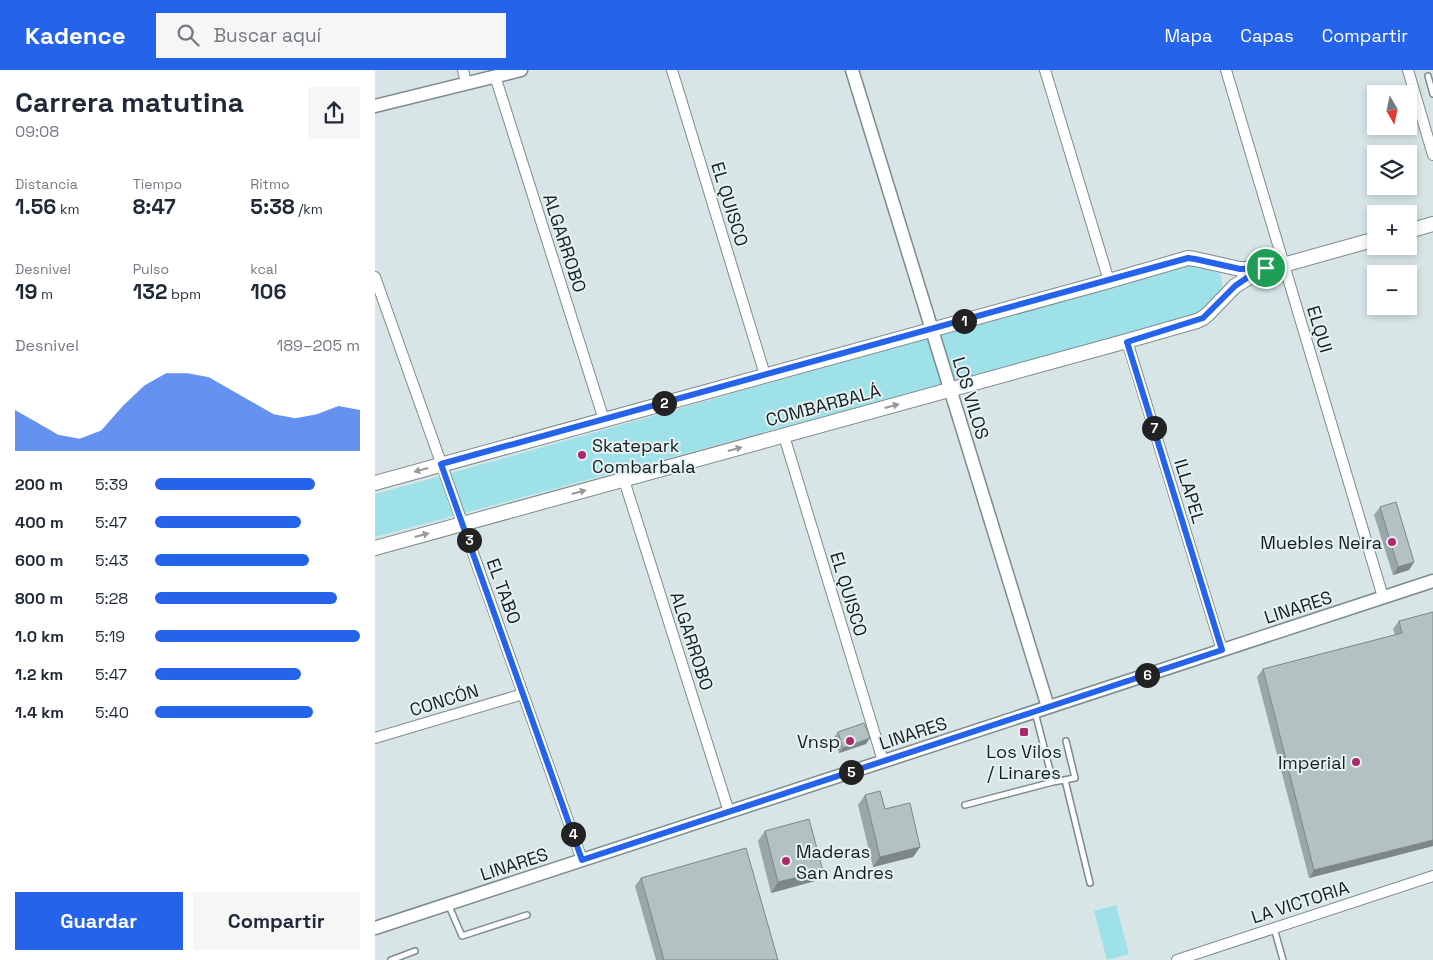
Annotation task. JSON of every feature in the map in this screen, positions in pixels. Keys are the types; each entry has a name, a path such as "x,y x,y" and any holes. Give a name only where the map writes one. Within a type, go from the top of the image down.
{"main road":[{"path":"1417,229 1433,224"},
{"name":"COMBARBALÁ","path":"375,483 1109,281 1181,259 1195,259 1240,269 1266,268 1367,241"},
{"path":"1218,264 1226,273 1228,279 1228,294"},
{"name":"COMBARBALÁ","path":"375,548 1127,342 1203,318 1244,280 1266,268"}],"street":[{"path":"463,70 466,84"},
{"path":"375,106 521,70"},
{"name":"EL QUISCO","path":"672,70 765,375"},
{"name":"LOS VILOS","path":"851,70 1048,707"},
{"path":"1045,70 1109,281"},
{"name":"ELQUI","path":"1226,70 1383,597"},
{"path":"1407,70 1433,155"},
{"name":"ALGARROBO","path":"495,76 604,420"},
{"name":"EL TABO","path":"375,277 378,293 463,524 582,860"},
{"name":"ILLAPEL","path":"1127,342 1222,650"},
{"name":"EL QUISCO","path":"784,436 883,761"},
{"name":"ALGARROBO","path":"623,480 729,812"},
{"name":"LINARES","path":"375,928 1433,581"},
{"name":"CONCÓN","path":"375,738 523,694"},
{"name":"LA VICTORIA","path":"1177,960 1433,876"}],"lane":[{"path":"1428,76 1433,94"},
{"path":"1035,712 1053,782"},
{"path":"965,804 1075,778 1066,742"},
{"path":"1065,780 1089,883"},
{"path":"449,904 462,936 527,915"},
{"path":"1274,928 1283,960"},
{"path":"391,960 415,951"}],"shaded area":[{"path":"1185,265 1220,273 1223,290 1200,315 375,537 375,494"},
{"path":"1116,905 1129,954 1107,960 1094,911"}],"building":[{"path":"1396,502 1414,562 1398,567 1380,507"},
{"name":"Imperial","path":"1433,612 1433,840 1314,870 1263,669 1402,633 1399,621"},
{"name":"Vnsp","path":"864,723 870,738 843,748 838,732"},
{"path":"880,791 885,809 910,803 920,847 880,857 865,795"},
{"name":"Maderas San Andres","path":"809,819 823,871 778,882 765,831"},
{"path":"746,848 778,960 664,960 641,878"}],"place":[{"name":"Skatepark Combarbala","path":"582,455"},
{"name":"Muebles Neira","path":"1392,542"},
{"name":"Los Vilos / Linares","path":"1024,732"},
{"name":"Vnsp","path":"850,741"},
{"name":"Imperial","path":"1356,762"},
{"name":"Maderas San Andres","path":"786,861"}],"route":[{"path":"1181,259 1195,259 1249,270 1266,268 1235,286 1203,318 1127,342 1222,650 582,860 441,464 1109,281 1181,259"}]}
